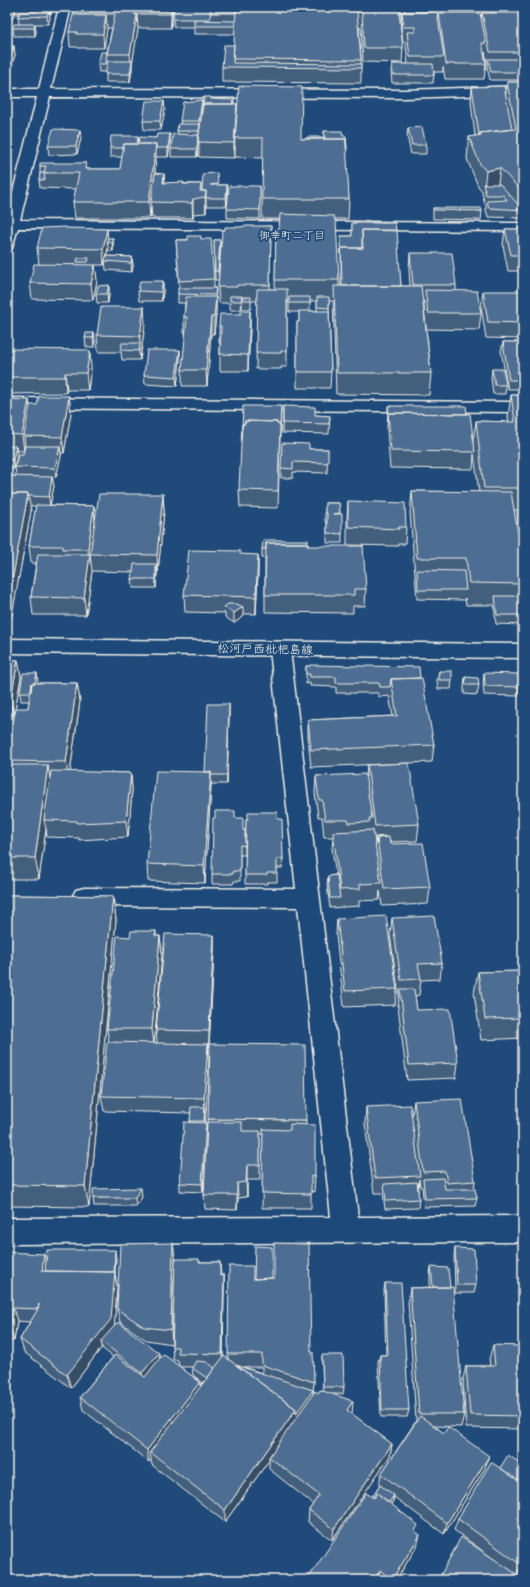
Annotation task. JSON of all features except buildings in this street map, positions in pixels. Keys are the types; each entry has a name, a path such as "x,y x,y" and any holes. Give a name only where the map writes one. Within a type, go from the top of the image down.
{"street":[{"path":"7,245 10,224 65,7"},
{"path":"7,93 404,94 523,90"},
{"path":"10,224 523,227"},
{"path":"7,403 523,407"},
{"name":"松河戸西枇杷島線","path":"7,646 280,650 523,651"},
{"path":"280,650 346,1230"},
{"path":"62,896 308,898"},
{"path":"7,1231 523,1229"}],"district":[{"name":"御幸町二丁目","path":"292,235"}]}
